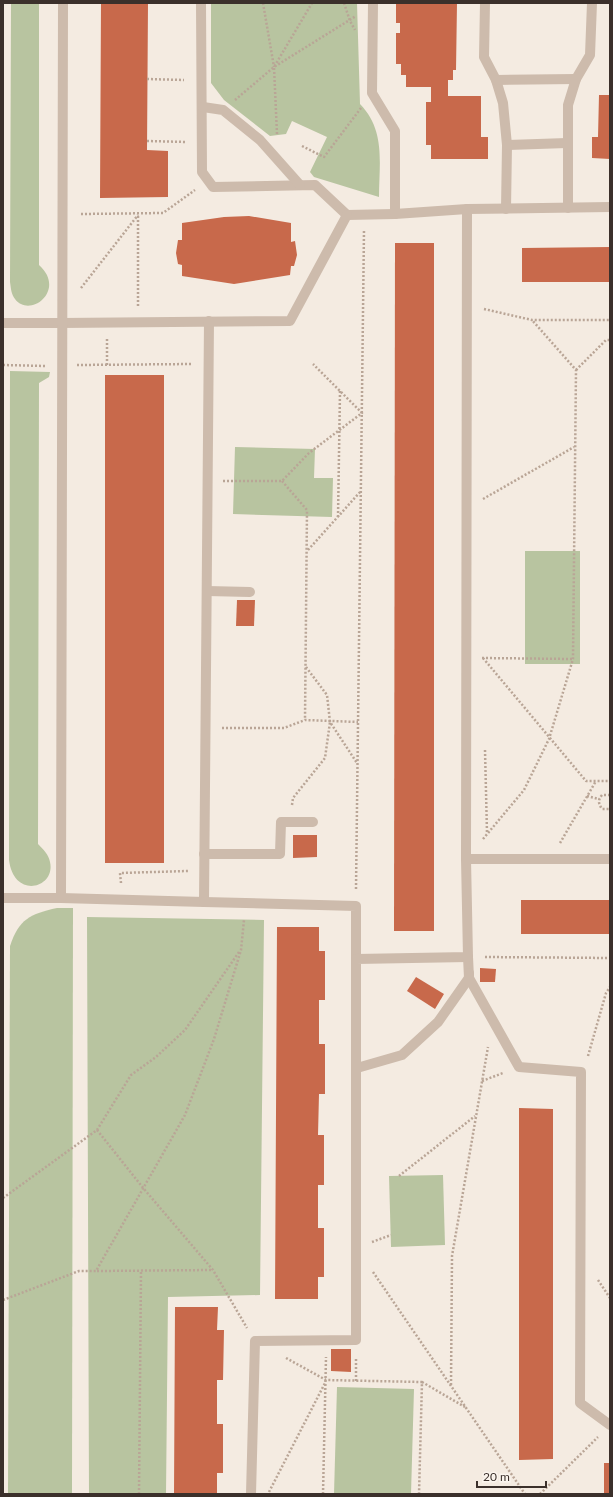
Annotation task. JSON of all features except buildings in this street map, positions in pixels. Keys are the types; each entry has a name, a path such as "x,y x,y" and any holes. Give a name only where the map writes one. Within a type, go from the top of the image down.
{"street":[{"path":"61,898 61,323 63,3"},
{"path":"200,3 203,107 202,172 213,187 315,185 348,215 395,214 467,209 610,207"},
{"path":"373,3 372,94 395,131 395,214"},
{"path":"485,3 484,57 496,80 502,103 507,145 506,209"},
{"path":"568,208 568,105 576,79 590,55 592,3"},
{"path":"496,80 576,79"},
{"path":"203,107 223,110 260,140 300,185"},
{"path":"507,145 567,143"},
{"path":"467,209 466,859 469,978 519,1067 581,1072 580,1403 610,1425"},
{"path":"3,323 290,321 348,215"},
{"path":"204,902 209,481 209,321"},
{"path":"207,591 250,592"},
{"path":"204,854 280,854 281,822 313,822"},
{"path":"466,859 610,859"},
{"path":"3,898 61,898 356,906 356,1340 255,1341 251,1494"},
{"path":"356,959 468,957"},
{"path":"357,1068 402,1055 438,1022 469,978"}],"path":[{"path":"263,3 274,68 278,160"},
{"path":"274,68 312,3"},
{"path":"223,110 274,68 361,12"},
{"path":"147,79 202,81"},
{"path":"302,146 324,157 372,94"},
{"path":"147,141 203,142"},
{"path":"81,214 163,214 208,180"},
{"path":"81,288 138,215"},
{"path":"138,215 138,322"},
{"path":"356,906 364,215"},
{"path":"466,305 532,320 610,320"},
{"path":"466,859 524,790 550,739 573,659 574,446 576,370 532,320"},
{"path":"107,323 107,365"},
{"path":"576,370 606,340 610,340"},
{"path":"3,366 209,364"},
{"path":"313,364 362,414"},
{"path":"338,517 340,391"},
{"path":"209,481 282,481 309,453 362,414"},
{"path":"466,509 574,446"},
{"path":"282,481 307,510 308,551 305,720"},
{"path":"308,551 361,490"},
{"path":"466,658 573,659"},
{"path":"482,658 586,781 610,781"},
{"path":"290,822 293,798 325,758 330,722 326,695 306,666"},
{"path":"206,728 284,728 305,720 358,722"},
{"path":"330,722 358,763"},
{"path":"551,859 596,781"},
{"path":"610,794 602,795 599,799 599,805 602,809 610,809"},
{"path":"587,796 599,799"},
{"path":"121,900 120,873 204,871"},
{"path":"96,1271 185,1115 214,1039 241,950 245,904"},
{"path":"3,1198 97,1130 131,1075 156,1057 185,1030 241,950"},
{"path":"468,957 610,958"},
{"path":"574,1072 588,1055 606,993 610,987"},
{"path":"450,1385 452,1256 493,1020"},
{"path":"482,1081 519,1067"},
{"path":"399,1176 476,1116"},
{"path":"97,1130 144,1189 213,1270 255,1341"},
{"path":"356,1248 525,1494"},
{"path":"3,1300 79,1271 213,1270"},
{"path":"139,1494 141,1271"},
{"path":"356,1340 356,1381"},
{"path":"323,1494 326,1341"},
{"path":"281,1355 326,1380 422,1382 466,1407"},
{"path":"268,1494 326,1380"},
{"path":"420,1494 422,1382"},
{"path":"540,1494 599,1437"}],"green space":[{"path":"11,3 39,3 39,265 47,274 49,284 48,292 43,299 37,304 29,306 21,304 15,299 10,282"},
{"path":"211,3 357,3 360,104 374,125 377,136 380,160 379,197 314,177 310,172 327,137 292,121 286,134 270,136 224,100 211,83"},
{"path":"10,371 50,372 49,377 39,383 38,844 48,857 50,862 50,871 47,878 34,886 26,885 18,881 12,873 9,860"},
{"path":"235,447 315,449 314,478 333,478 332,517 233,514"},
{"path":"525,551 580,551 580,664 525,664"},
{"path":"57,908 73,908 72,1494 8,1494 10,946 17,930 27,919"},
{"path":"87,917 264,920 260,1295 168,1297 166,1494 89,1494"},
{"path":"443,1175 445,1245 391,1247 389,1176"},
{"path":"337,1387 414,1389 411,1494 334,1494"}]}
